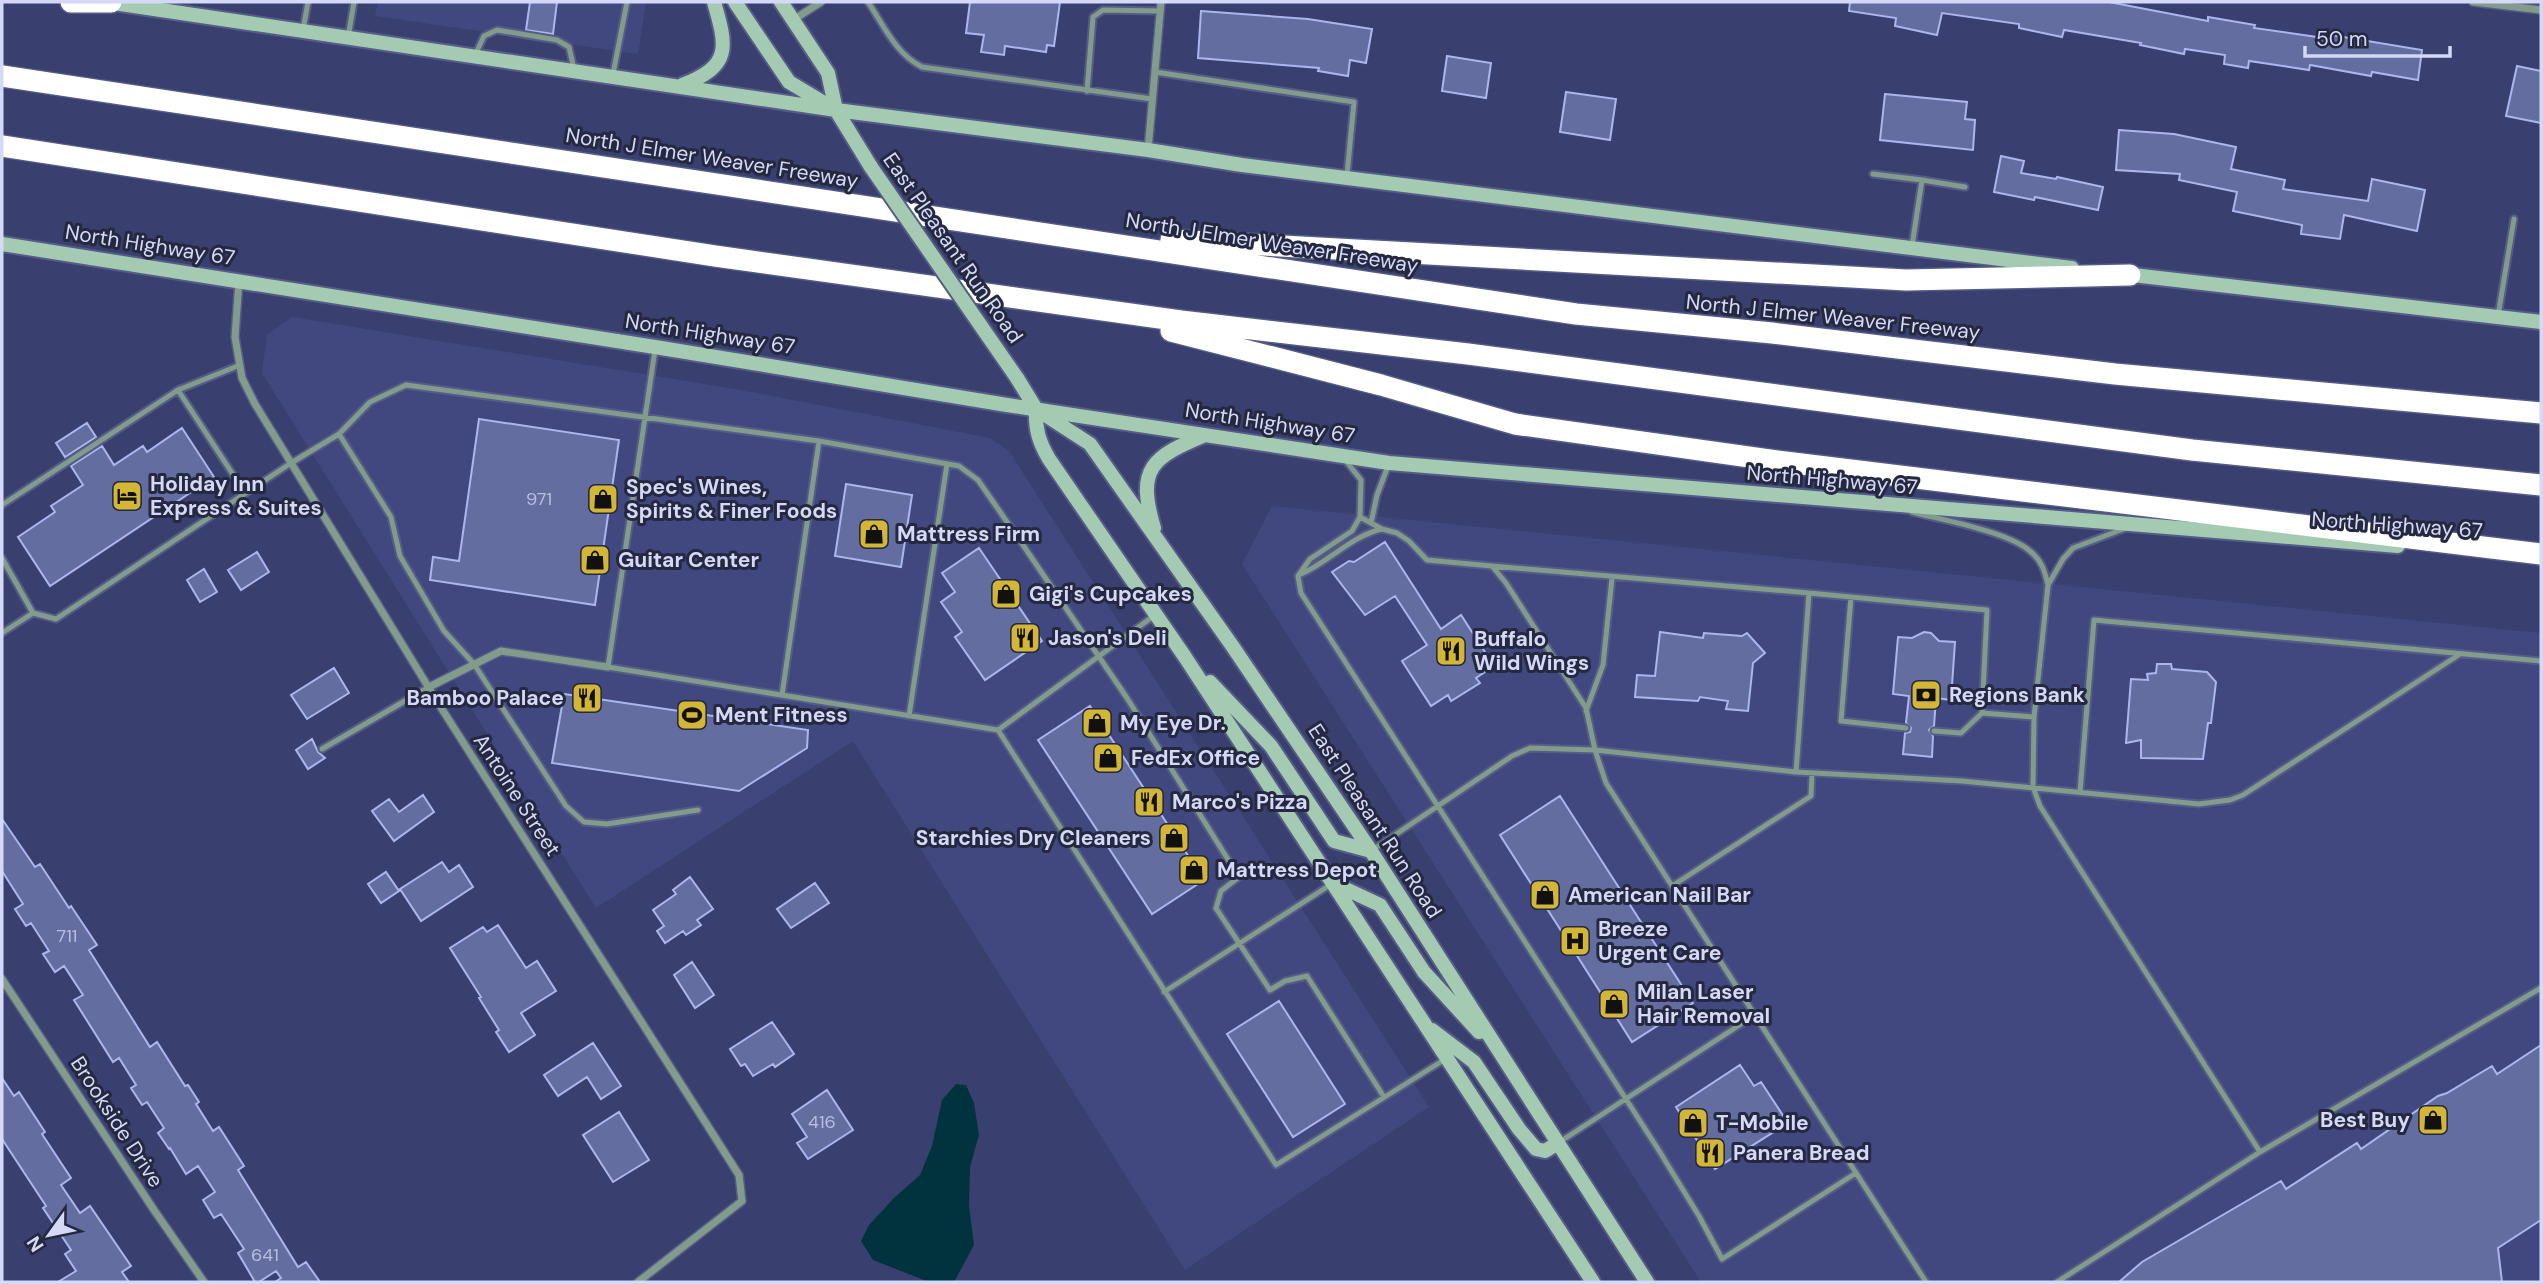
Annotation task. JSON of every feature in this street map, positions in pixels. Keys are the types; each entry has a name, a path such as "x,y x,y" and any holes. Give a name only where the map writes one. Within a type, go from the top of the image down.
{"highway":[{"path":"71,2 109,2"},
{"name":"North J Elmer Weaver Freeway","path":"2,76 1576,314 1772,332 2115,374 2541,413"},
{"path":"2,146 715,256 1181,321 1482,356 2192,450 2541,485"},
{"path":"1037,232 1906,280 2130,275"},
{"path":"1078,307 1381,385 1514,424 1785,462 2541,555"}],"main road":[{"path":"109,2 165,6 348,38 836,110 1347,178 1912,249 2541,322"},
{"path":"679,86 704,77 720,62 724,37 714,2"},
{"name":"East Pleasant Run Road","path":"735,2 789,82 836,110"},
{"name":"East Pleasant Run Road","path":"781,2 828,73 836,110 872,167 1036,409 1090,444 1303,749 1647,1282"},
{"name":"North Highway 67","path":"2,244 1389,463 2133,526 2541,555"},
{"name":"East Pleasant Run Road","path":"1036,409 1035,425 1040,443 1049,458 1185,657 1592,1282"},
{"path":"1157,540 1146,502 1147,479 1160,457 1207,434"},
{"path":"1185,657 1271,746 1334,841 1371,851"},
{"path":"1333,883 1380,905 1424,972 1508,1065"},
{"path":"1425,1025 1475,1062 1519,1129 1536,1149 1545,1151 1558,1143"}],"street":[{"path":"793,20 821,2"},
{"path":"1148,150 1161,2"},
{"path":"2473,2 2541,10"},
{"name":"Antoine Street","path":"239,280 235,337 242,378 255,404 429,687 739,1175 742,1201 638,1282"},
{"path":"429,687 501,651 608,667"},
{"name":"Brookside Drive","path":"2,979 153,1210 204,1282"}],"lane":[{"path":"303,31 308,2"},
{"path":"348,38 354,2"},
{"path":"612,77 627,2"},
{"path":"868,2 901,52 908,60 922,67 1152,99"},
{"path":"1087,91 1093,17 1103,10 1160,11"},
{"path":"475,57 484,36 497,30 557,40 569,47 575,72"},
{"path":"1155,72 1354,102 1347,178"},
{"path":"1872,174 1965,187"},
{"path":"1912,249 1922,180"},
{"path":"2498,316 2514,219"},
{"path":"655,346 608,667 998,730 1156,614"},
{"path":"2,505 177,390 240,365"},
{"path":"2,558 33,612 56,619 339,434 370,402 406,385 819,441 959,466 978,480 1099,656 1238,877 1221,891 1216,908 1269,990 1284,981 1307,976 1384,1097"},
{"path":"177,390 245,493"},
{"path":"339,434 391,517 400,556 444,631 474,664 566,806 584,822 607,824 698,810"},
{"path":"782,695 819,441"},
{"path":"1342,456 1361,480 1360,517 1352,531 1310,559 1298,576 1301,593 1699,1216 1721,1259 1856,1173"},
{"path":"1368,532 1377,495 1389,463"},
{"path":"908,716 947,464"},
{"path":"1889,506 2015,540 2031,551 2044,567 2048,585 2034,717 2033,787 2047,817 2260,1152"},
{"path":"1360,517 1382,529 1397,533 1427,560 1987,610 1982,713 1961,733 1934,731"},
{"path":"2048,585 2063,559 2073,548 2133,526"},
{"path":"1298,576 1316,568 1368,532 1382,529"},
{"path":"1492,566 1506,583 1586,711 1606,783 1926,1282"},
{"path":"1586,711 1603,665 1612,578"},
{"path":"1796,772 1809,593"},
{"path":"1851,597 1841,721 1906,728"},
{"path":"2,633 33,612"},
{"path":"2080,792 2094,620 2541,661"},
{"path":"1371,851 1512,756 1530,748 1595,750 1796,772 2033,787 2199,804 2230,800 2243,795 2460,654"},
{"path":"322,749 429,687"},
{"path":"1982,713 2034,717"},
{"path":"998,730 1276,1165 1447,1058"},
{"path":"1672,886 1811,796 1812,773"},
{"path":"1164,992 1333,883"},
{"path":"2057,1282 2260,1152 2541,988"},
{"path":"1558,1143 1755,1015"}],"shaded area":[{"path":"378,2 646,2 638,54 375,16"},
{"path":"292,317 741,390 990,438 1009,451 1429,1107 1185,1270 853,741 596,908 262,373 267,335"},
{"path":"1272,506 2541,633 2541,1282 1701,1282 1242,564"},
{"path":"956,1084 966,1085 974,1103 979,1135 970,1167 969,1206 974,1245 954,1282 929,1282 873,1260 861,1241 869,1225 920,1175 932,1146 942,1100"}],"building":[{"path":"530,2 557,2 553,34 526,30"},
{"path":"970,2 1060,2 1054,46 1047,45 1046,52 1005,46 1004,55 981,52 984,35 966,33"},
{"path":"1850,2 2109,2 2208,21 2208,17 2255,25 2254,28 2331,39 2331,35 2422,50 2418,80 2372,72 2371,76 2310,65 2309,70 2249,61 2248,68 2224,64 2225,55 2185,49 2184,54 2140,45 2141,43 2064,30 2062,37 2019,28 2019,24 1942,13 1937,35 1895,26 1896,18 1849,11"},
{"path":"1201,11 1308,19 1372,29 1366,63 1350,60 1348,76 1318,71 1319,68 1198,58"},
{"path":"1447,56 1491,63 1486,98 1442,91"},
{"path":"2517,66 2541,71 2541,123 2506,116"},
{"path":"1566,92 1616,99 1610,140 1560,132"},
{"path":"1885,94 1967,102 1965,119 1975,120 1973,150 1880,140"},
{"path":"2119,130 2174,134 2236,147 2231,169 2285,180 2283,189 2368,201 2372,179 2425,190 2417,231 2344,215 2340,239 2301,234 2302,225 2233,211 2237,192 2179,180 2180,174 2116,170"},
{"path":"2001,156 2024,161 2021,173 2057,177 2103,187 2098,210 1994,192"},
{"path":"479,419 619,440 595,605 430,580 433,557 459,561"},
{"path":"87,423 96,437 65,457 56,443"},
{"name":"Holiday Inn Express & Suites","path":"182,428 214,477 50,586 18,537 55,512 51,506 83,485 71,466 102,446 114,465 143,446 147,452"},
{"path":"846,484 912,495 901,567 835,556"},
{"path":"1385,542 1441,629 1461,615 1494,666 1476,678 1480,683 1451,701 1448,695 1431,706 1402,661 1427,645 1395,596 1365,615 1332,572 1349,561 1354,562"},
{"path":"979,548 1042,641 985,680 955,637 962,632 941,602 955,592 942,573"},
{"path":"257,552 269,572 241,590 228,570"},
{"path":"204,569 217,592 200,602 187,580"},
{"path":"1660,632 1703,638 1704,633 1742,636 1747,633 1765,653 1753,663 1748,711 1726,709 1728,701 1700,697 1698,701 1635,697 1637,675 1655,676"},
{"name":"Regions Bank","path":"1924,632 1931,633 1939,641 1955,642 1951,700 1936,698 1934,726 1929,730 1933,736 1932,757 1903,754 1905,733 1910,732 1911,728 1906,723 1909,696 1893,694 1898,637 1912,638"},
{"path":"2157,664 2171,664 2172,669 2207,672 2216,682 2203,759 2141,758 2141,740 2126,743 2131,679 2148,680 2147,674 2156,673"},
{"path":"334,668 349,693 307,719 291,695"},
{"path":"564,694 808,730 807,748 739,791 552,763"},
{"path":"1090,706 1204,880 1152,914 1038,740"},
{"path":"312,739 318,752 325,758 308,769 296,750"},
{"path":"423,795 434,812 394,841 372,811 389,799 399,812"},
{"path":"1560,796 1693,1003 1632,1042 1500,835"},
{"path":"2,819 35,867 40,864 97,945 89,950 150,1047 157,1042 185,1086 188,1085 199,1102 196,1104 213,1131 219,1127 244,1166 238,1170 298,1267 306,1262 320,1282 275,1282 281,1278 276,1271 255,1282 238,1253 244,1249 221,1214 214,1218 203,1200 215,1192 198,1166 186,1174 158,1133 164,1128 147,1102 142,1105 131,1088 136,1085 119,1058 113,1062 74,1000 83,995 64,966 55,972 43,954 49,951 31,923 26,926 15,909 23,904 2,871"},
{"path":"442,862 449,872 459,865 473,887 421,921 400,889"},
{"path":"386,872 399,891 381,903 368,884"},
{"path":"690,877 713,909 697,920 701,925 686,935 683,931 665,943 657,931 664,926 653,910 676,894 673,890"},
{"path":"815,883 829,903 791,928 777,909"},
{"path":"498,925 526,968 537,961 556,991 521,1013 535,1035 509,1052 496,1032 499,1030 479,998 481,997 450,948 483,927 487,932"},
{"path":"692,962 714,995 695,1008 674,975"},
{"path":"1279,1001 1345,1104 1293,1137 1227,1034"},
{"path":"772,1022 794,1054 775,1067 773,1064 753,1076 745,1064 741,1066 730,1049"},
{"path":"593,1043 621,1086 601,1099 587,1077 558,1096 544,1075"},
{"path":"2541,1045 2541,1220 2498,1248 2502,1282 2119,1282 2142,1262 2281,1181 2286,1189 2357,1143 2361,1149 2438,1096 2492,1066 2497,1074"},
{"path":"1740,1065 1754,1086 1761,1082 1788,1123 1715,1169 1676,1107"},
{"path":"2,1078 14,1096 19,1092 45,1132 42,1134 71,1178 61,1185 80,1213 90,1206 131,1266 122,1272 129,1282 58,1282 76,1271 65,1254 71,1250 2,1139"},
{"path":"827,1090 853,1130 808,1159 797,1143 807,1137 792,1114"},
{"path":"619,1112 649,1160 613,1182 583,1135"}],"place":[{"name":"Holiday Inn Express & Suites","path":"127,496"},
{"name":"Spec's Wines, Spirits & Finer Foods","path":"603,499"},
{"name":"Mattress Firm","path":"874,534"},
{"name":"Guitar Center","path":"595,560"},
{"name":"Gigi's Cupcakes","path":"1006,594"},
{"name":"Jason's Deli","path":"1025,638"},
{"name":"Buffalo Wild Wings","path":"1451,651"},
{"name":"Regions Bank","path":"1926,695"},
{"name":"Bamboo Palace","path":"587,698"},
{"name":"Ment Fitness","path":"692,715"},
{"name":"My Eye Dr.","path":"1097,723"},
{"name":"FedEx Office","path":"1108,758"},
{"name":"Marco's Pizza","path":"1149,802"},
{"name":"Starchies Dry Cleaners","path":"1174,838"},
{"name":"Mattress Depot","path":"1194,870"},
{"name":"American Nail Bar","path":"1545,895"},
{"name":"Breeze Urgent Care","path":"1575,941"},
{"name":"Milan Laser Hair Removal","path":"1614,1004"},
{"name":"Best Buy","path":"2433,1120"},
{"name":"T-Mobile","path":"1693,1123"},
{"name":"Panera Bread","path":"1710,1153"}]}
